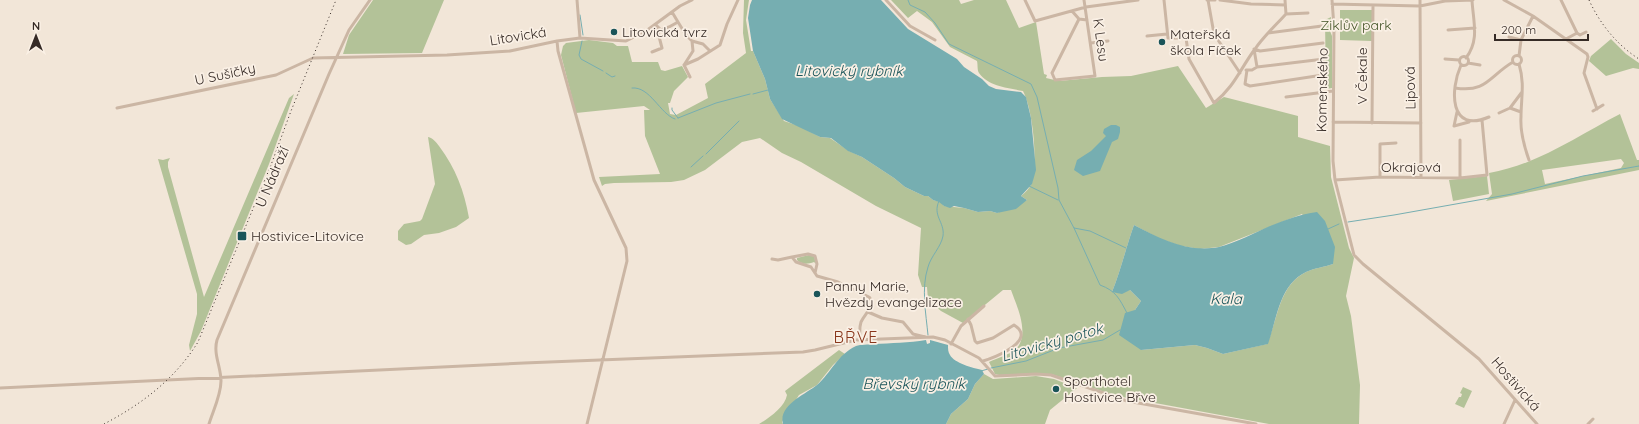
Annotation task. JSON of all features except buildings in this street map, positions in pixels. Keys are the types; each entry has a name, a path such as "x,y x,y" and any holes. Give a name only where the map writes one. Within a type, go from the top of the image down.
{"street":[{"name":"U Nádraží","path":"221,378 216,351 216,342 223,323 292,158 348,30 370,0"},
{"path":"577,0 580,38"},
{"name":"Litovická","path":"336,58 510,52 557,41 580,38 626,41 656,25 680,6 692,0"},
{"path":"684,65 698,59 720,45 729,18 738,0"},
{"path":"886,0 910,26 935,40"},
{"path":"1025,0 1035,21 1112,1 1138,0"},
{"name":"K Lesu","path":"1079,19 1052,73 1055,80 1095,76 1084,0"},
{"path":"1164,0 1168,38 1186,38 1189,59 1214,103 1225,94 1244,67 1254,49 1286,14 1308,13"},
{"path":"1215,0 1208,0 1214,34 1240,73"},
{"path":"1220,0 1251,4 1285,5"},
{"path":"1285,0 1286,14"},
{"name":"Komenského","path":"1332,0 1334,27 1333,122 1335,180 1351,245"},
{"name":"Lipová","path":"1420,0 1422,177"},
{"path":"1332,4 1420,6 1445,0 1472,0 1475,28 1474,42 1466,58 1468,63"},
{"path":"1504,0 1533,16 1587,54 1588,57 1584,73 1597,109"},
{"path":"1561,0 1577,33"},
{"name":"V Čekale","path":"1372,123 1373,5"},
{"path":"1072,11 1079,19 1087,20"},
{"path":"672,12 686,35 692,40 703,44 710,51"},
{"path":"1528,160 1521,132 1523,82 1519,64 1522,61 1519,56 1521,40 1533,16"},
{"path":"656,25 661,30 678,22"},
{"path":"652,52 662,48 656,25"},
{"path":"1268,33 1322,26"},
{"path":"1448,30 1475,28"},
{"path":"1566,39 1577,33 1580,35 1586,32"},
{"path":"1147,36 1167,34"},
{"path":"1509,37 1521,40"},
{"path":"684,65 693,51 692,40"},
{"path":"557,41 558,51 594,180 626,248 627,254 627,261 587,424"},
{"path":"1091,43 1108,41"},
{"path":"1254,49 1260,51 1323,43"},
{"path":"1254,49 1257,67"},
{"path":"1455,88 1475,88 1482,86 1513,62 1513,58 1519,56"},
{"path":"1444,59 1460,60 1462,57 1466,58"},
{"name":"U Sušičky","path":"116,108 276,74 312,58 336,58"},
{"path":"1247,70 1252,70 1257,67 1324,59"},
{"path":"1460,60 1461,65 1456,75 1456,112 1454,126 1489,117"},
{"path":"1513,62 1516,65 1519,64"},
{"path":"1461,65 1465,66 1468,63 1480,65"},
{"path":"684,65 690,77"},
{"path":"1244,67 1247,70 1246,84 1250,86 1323,75"},
{"path":"1499,113 1510,108 1522,90"},
{"path":"1286,97 1333,91"},
{"path":"1592,111 1603,105"},
{"path":"1510,108 1521,112"},
{"path":"1456,112 1460,117 1471,122"},
{"name":"Okrajová","path":"1335,180 1380,177 1460,178 1487,175 1482,120"},
{"path":"1333,122 1421,123"},
{"path":"1460,140 1460,178"},
{"path":"1380,177 1380,144 1396,143"},
{"name":"Hostivická","path":"1351,245 1354,255 1363,264 1479,359 1537,424"},
{"path":"772,259 778,260 808,254 815,256 817,264 815,273"},
{"path":"792,257 796,262 811,267 817,276 838,282 869,297 872,301 872,307 861,322 860,339"},
{"path":"951,344 961,326 984,306"},
{"path":"868,312 882,318 903,322 913,334 927,337"},
{"path":"968,319 975,342 977,343 993,338 1014,325 1021,332 1021,335 1014,347 990,360 983,361"},
{"path":"0,388 761,352 810,351 860,339 927,337 941,338 983,361 993,375 999,377 1036,374 1051,375 1127,401 1256,424"},
{"path":"209,424 220,389 221,378"},
{"path":"1504,424 1515,400"},
{"path":"1588,424 1593,419"}],"green space":[{"path":"373,0 444,0 422,53 343,54 349,35"},
{"path":"744,0 749,0 746,20 751,51 753,51 765,79 770,99 784,121 799,126 820,137 830,138 849,151 862,157 905,187 924,196 928,196 933,200 941,202 944,206 964,208 978,212 990,211 997,213 1027,200 1021,196 1026,192 1032,182 1035,162 1034,136 1027,100 1023,91 1000,86 983,78 979,73 977,61 950,47 932,22 917,11 908,18 891,0 959,0 961,4 974,0 1006,0 1019,28 1036,22 1044,74 1047,75 1046,78 1059,81 1131,76 1178,66 1206,108 1224,97 1298,116 1298,137 1330,146 1331,177 1349,248 1354,258 1346,296 1351,316 1360,385 1359,424 1269,424 1117,396 1051,374 995,374 989,362 1015,350 1020,344 1022,337 1019,312 1011,290 1003,290 963,323 941,311 928,300 927,287 922,287 918,275 921,228 876,206 801,162 782,153 760,138 742,142 705,170 684,180 671,182 614,183 605,184 602,186 599,177 660,174 645,136 644,110 650,110 644,106 576,113 561,55 563,46 566,43 589,40 613,43 617,46 628,46 632,62 658,62 661,70 665,71 682,66 688,77 674,91 670,103 668,103 670,114 676,115 708,98 705,84 746,53 743,33","holes":["1302,214 1333,264 1312,269 1297,278 1290,285 1280,304 1267,344 1223,354 1195,345 1141,350 1135,310 1141,301 1130,290 1112,292 1134,225 1160,239 1181,246 1200,249 1219,247"]},
{"name":"Ziklův park","path":"1340,10 1372,10 1372,41 1340,40"},
{"path":"1331,17 1332,88 1326,89 1325,20"},
{"path":"1611,39 1626,54 1639,63 1639,69 1633,68 1606,76 1589,61 1591,56"},
{"path":"294,94 269,164 201,331 190,351 189,345 197,314 197,294 158,159 163,160 170,158 168,167 204,297 289,98"},
{"path":"1620,114 1637,160 1639,160 1639,170 1486,201 1492,194 1489,173 1524,164 1540,157","holes":["1621,159 1624,163 1621,168 1545,184 1542,170"]},
{"path":"428,137 433,139 438,145 455,172 465,198 469,218 456,227 439,233 424,235 411,244 406,245 398,240 398,231 404,224 420,221 422,219 435,184"},
{"path":"1487,176 1489,194 1453,201 1449,180"},
{"path":"809,255 814,256 816,264 814,262 807,264 797,260 797,258"},
{"path":"839,350 845,354 833,365 817,385 799,395 782,422 783,424 759,424 780,408 786,399 787,395 785,391"},
{"path":"984,374 993,379 1036,376 1054,379 1077,388 1050,410 1045,424 946,424 951,414 968,399 975,384"},
{"path":"1463,387 1472,391 1464,408 1455,404 1459,397 1461,397 1462,394 1460,393"}],"water":[{"name":"Litovický rybník","path":"752,0 881,0 908,29 957,59 964,67 982,79 989,86 996,89 1021,92 1026,97 1031,118 1036,170 1032,184 1021,196 1027,200 1016,209 997,213 990,211 978,212 954,206 950,208 928,196 924,196 905,187 862,157 848,151 831,138 820,137 782,119 770,99 765,79 753,51 748,18"},
{"path":"1111,125 1120,127 1120,132 1118,139 1112,142 1100,171 1083,176 1074,170 1077,160 1091,151 1106,136 1103,133 1104,129"},
{"name":"Kala","path":"1317,212 1325,221 1335,247 1333,264 1312,269 1297,278 1290,285 1280,304 1268,344 1223,354 1195,345 1141,350 1119,335 1125,313 1135,310 1141,301 1130,290 1122,294 1112,292 1134,225 1175,244 1196,248 1208,248 1225,245 1287,219"},
{"name":"Břevský rybník","path":"926,340 927,344 930,343 930,340 948,345 949,353 952,358 964,365 982,370 984,374 975,384 968,399 951,414 946,424 783,424 785,411 789,406 800,396 817,385 839,359 849,350 860,345"}],"waterway":[{"name":"Litovický potok","path":"908,0 910,5 925,12 935,23 949,44 1031,84 1037,97 1058,188 1059,200 1074,228 1090,231 1126,248"},
{"path":"580,15 583,35"},
{"path":"582,41 579,55 581,59 603,71"},
{"path":"606,73 612,77 615,76"},
{"path":"632,88 644,91 664,112 675,119"},
{"path":"753,94 768,90"},
{"path":"678,118 716,103 750,94"},
{"path":"672,108 678,118"},
{"path":"706,154 739,121"},
{"path":"691,167 703,156"},
{"path":"1348,222 1512,194 1583,176 1639,166"},
{"name":"Litovický potok","path":"1029,186 1058,200"},
{"path":"928,335 925,284 929,263 943,236 937,211 939,201"},
{"path":"1328,229 1339,224"},
{"path":"1074,228 1100,285 1110,290 1116,296 1122,303 1127,313"},
{"name":"Litovický potok","path":"991,368 1026,361 1059,348 1103,340 1120,330"},
{"name":"Litovický potok","path":"981,371 988,369"}],"railway":[{"path":"104,424 131,408 157,389 179,368 198,342 271,165 336,0"},
{"path":"1589,0 1598,17 1616,41 1639,59"}],"place":[{"name":"Litovická tvrz","path":"614,32"},
{"name":"Mateřská škola Fíček","path":"1162,42"},
{"name":"Hostivice-Litovice","path":"242,236"},
{"name":"Panny Marie, Hvězdy evangelizace","path":"817,294"},
{"name":"Sporthotel Hostivice Břve","path":"1056,389"}],"district":[{"name":"BŘVE","path":"856,337"}]}
